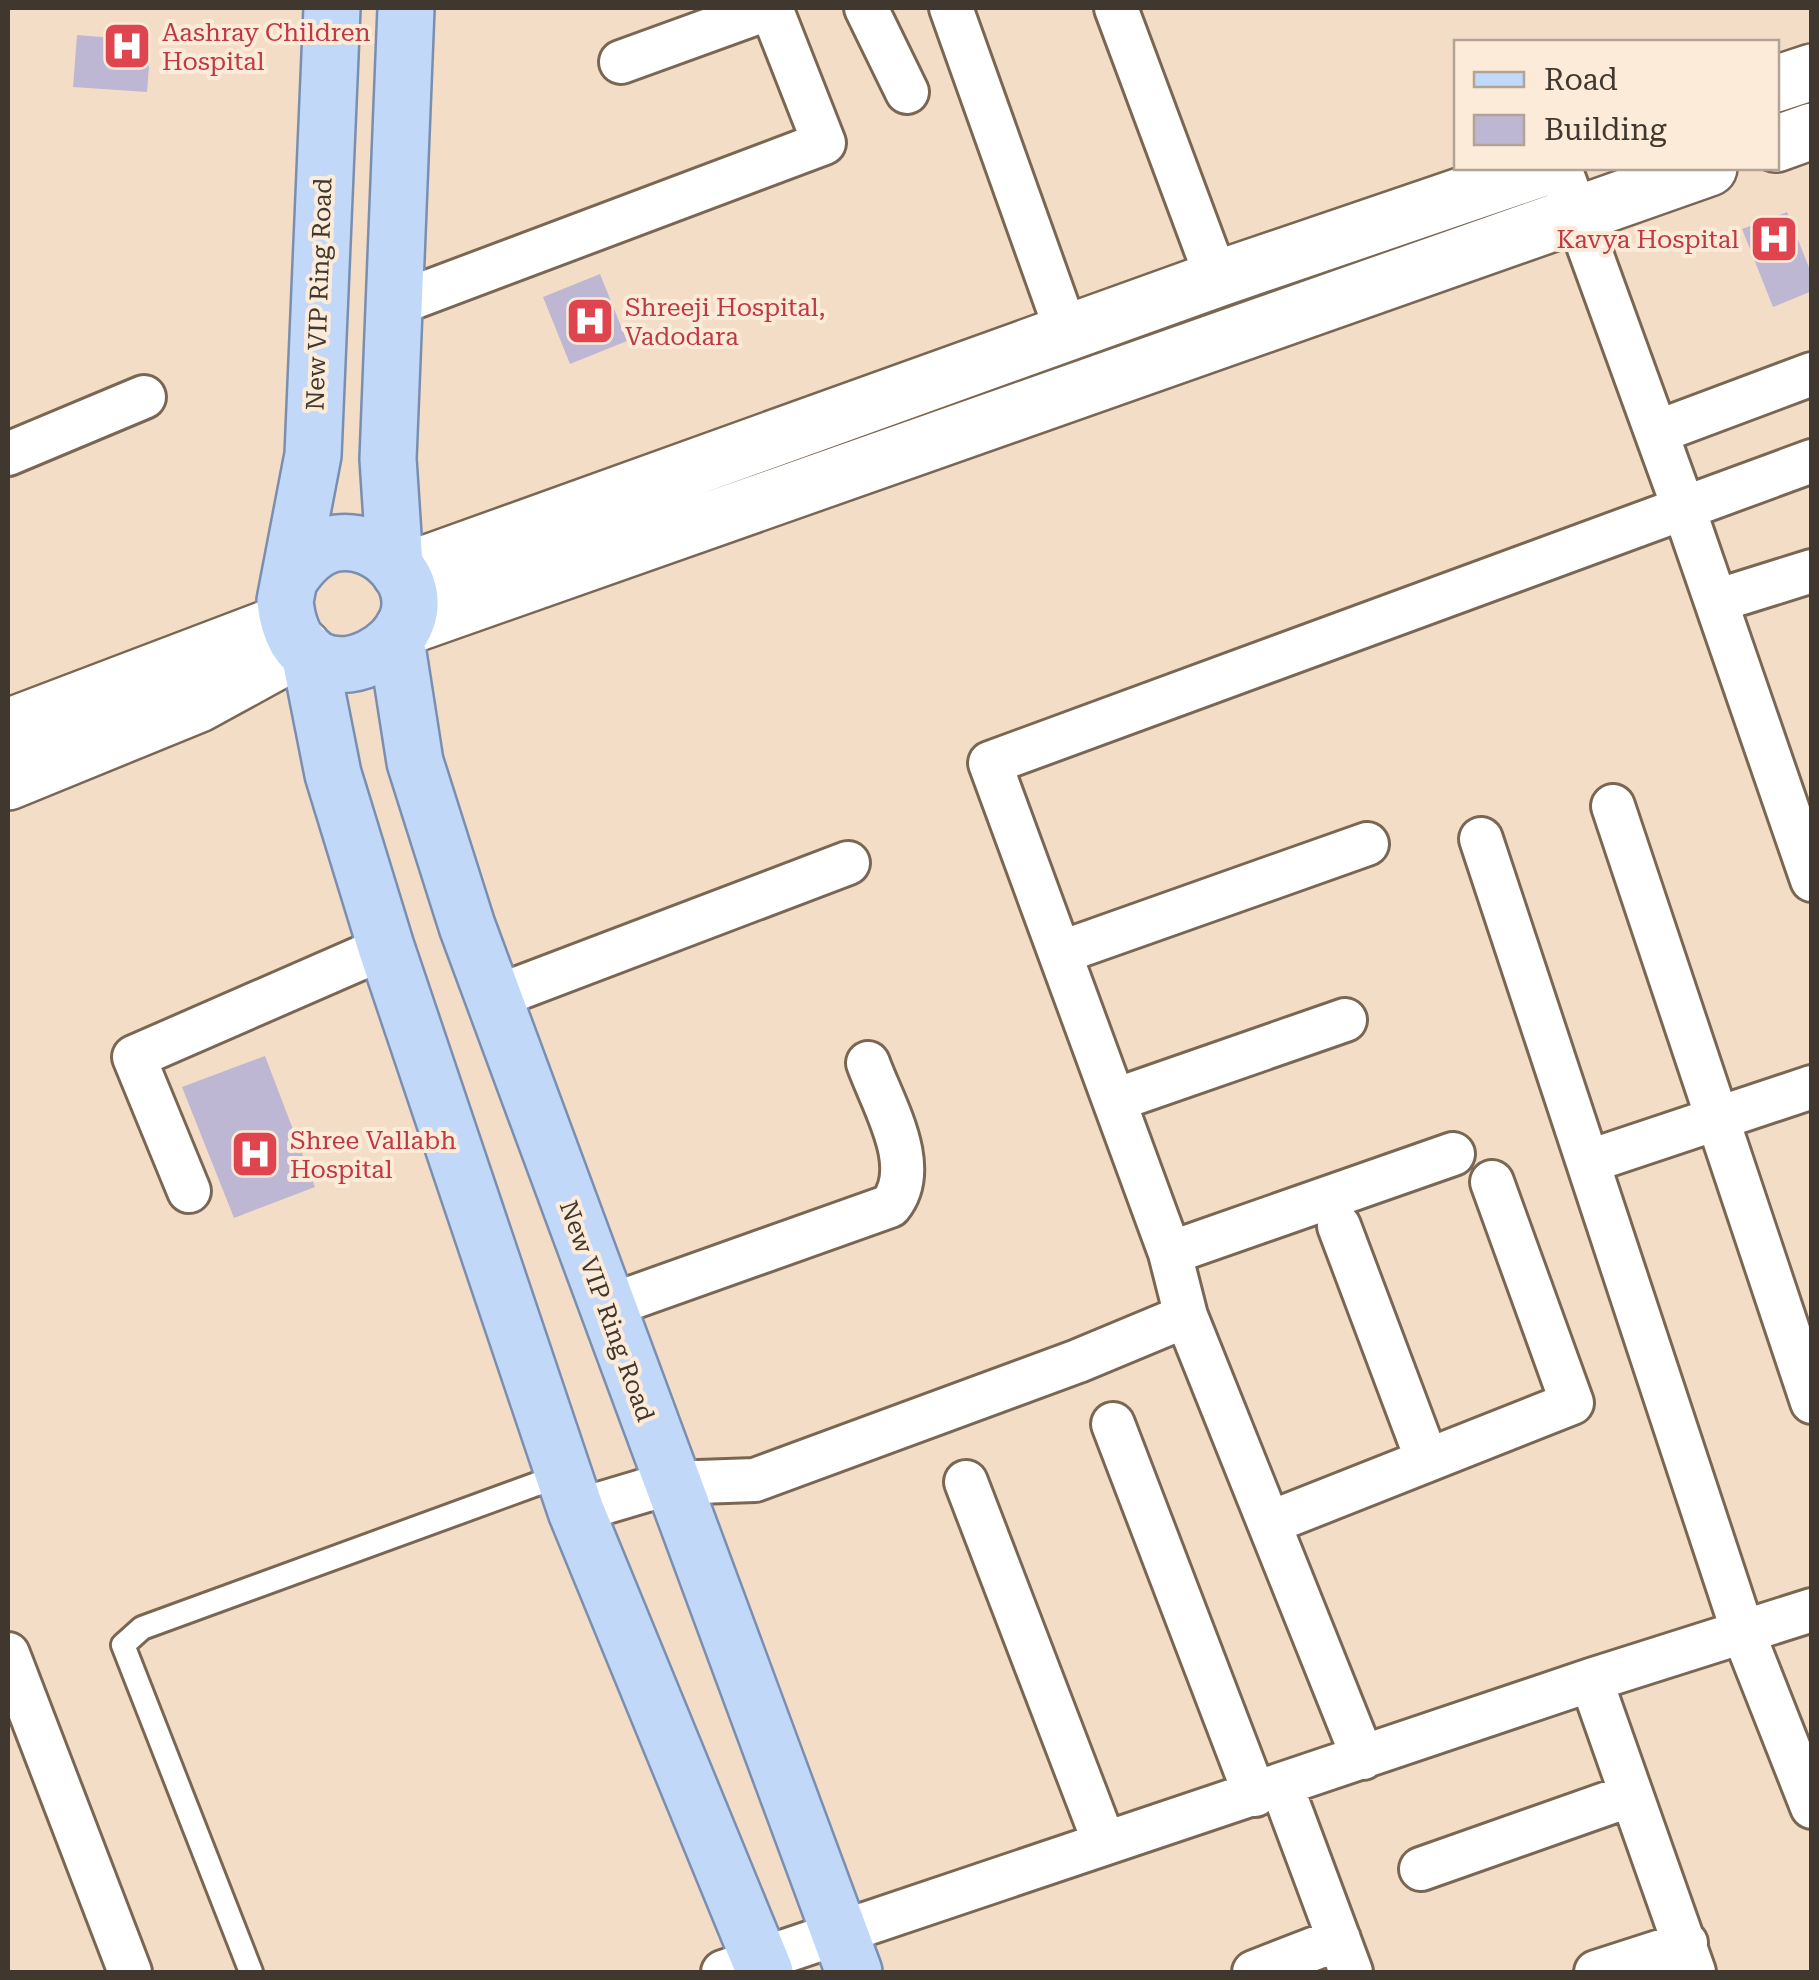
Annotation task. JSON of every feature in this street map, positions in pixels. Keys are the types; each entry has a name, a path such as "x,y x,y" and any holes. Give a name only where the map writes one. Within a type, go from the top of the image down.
{"main road":[{"name":"New VIP Ring Road","path":"332,8 312,454 297,625 333,774 386,947 570,1492 750,1968"},
{"path":"398,569 379,551 338,542 318,549 297,625 345,666 382,654 400,634 408,603 398,569 388,460 406,8"},
{"name":"New VIP Ring Road","path":"400,634 414,762 493,998 847,1953"}],"street":[{"path":"396,304 824,143 770,8 621,62"},
{"path":"866,8 907,92"},
{"path":"951,8 1067,333"},
{"path":"1116,8 1217,279"},
{"path":"1779,83 1812,72"},
{"path":"1779,143 1812,132"},
{"path":"398,569 1537,170"},
{"path":"400,634 1568,191 1697,170"},
{"path":"1568,191 1657,432 1812,880"},
{"path":"1657,432 1812,374"},
{"path":"11,442 144,397"},
{"path":"1363,1758 1186,1316 1170,1253 990,764 1812,461"},
{"path":"1716,601 1812,571"},
{"path":"8,728 297,625"},
{"path":"8,782 199,704 297,625"},
{"path":"1612,806 1812,1402"},
{"path":"1481,840 1743,1632 1812,1807"},
{"path":"1062,952 1368,844"},
{"path":"493,998 848,863"},
{"path":"189,1191 134,1056 386,947"},
{"path":"1115,1100 1345,1020"},
{"path":"606,1307 890,1206 903,1190 905,1167 868,1063"},
{"path":"1590,1161 1812,1087"},
{"path":"1170,1253 1453,1154"},
{"path":"1269,1522 1572,1403 1492,1182"},
{"path":"1339,1226 1426,1460"},
{"path":"570,1492 670,1482 755,1480 1186,1316"},
{"path":"1113,1424 1268,1791 1345,1956 1254,1972"},
{"path":"966,1482 1104,1842"},
{"path":"750,1968 847,1953 1104,1842 1812,1610"},
{"path":"8,1654 130,1972"},
{"path":"1590,1680 1690,1958 1596,1972"},
{"path":"1421,1869 1632,1795"}],"lane":[{"path":"251,1972 123,1645 142,1628 570,1492"}],"building":[{"path":"77,35 151,41 147,92 73,87"},
{"path":"1787,212 1812,275 1812,291 1773,307 1742,229"},
{"path":"600,274 627,341 570,364 543,297"},
{"path":"265,1056 315,1187 234,1218 182,1087"}],"place":[{"name":"Aashray Children Hospital","path":"127,46"},
{"name":"Kavya Hospital","path":"1774,239"},
{"name":"Shreeji Hospital, Vadodara","path":"590,321"},
{"name":"Shree Vallabh Hospital","path":"255,1154"}]}
